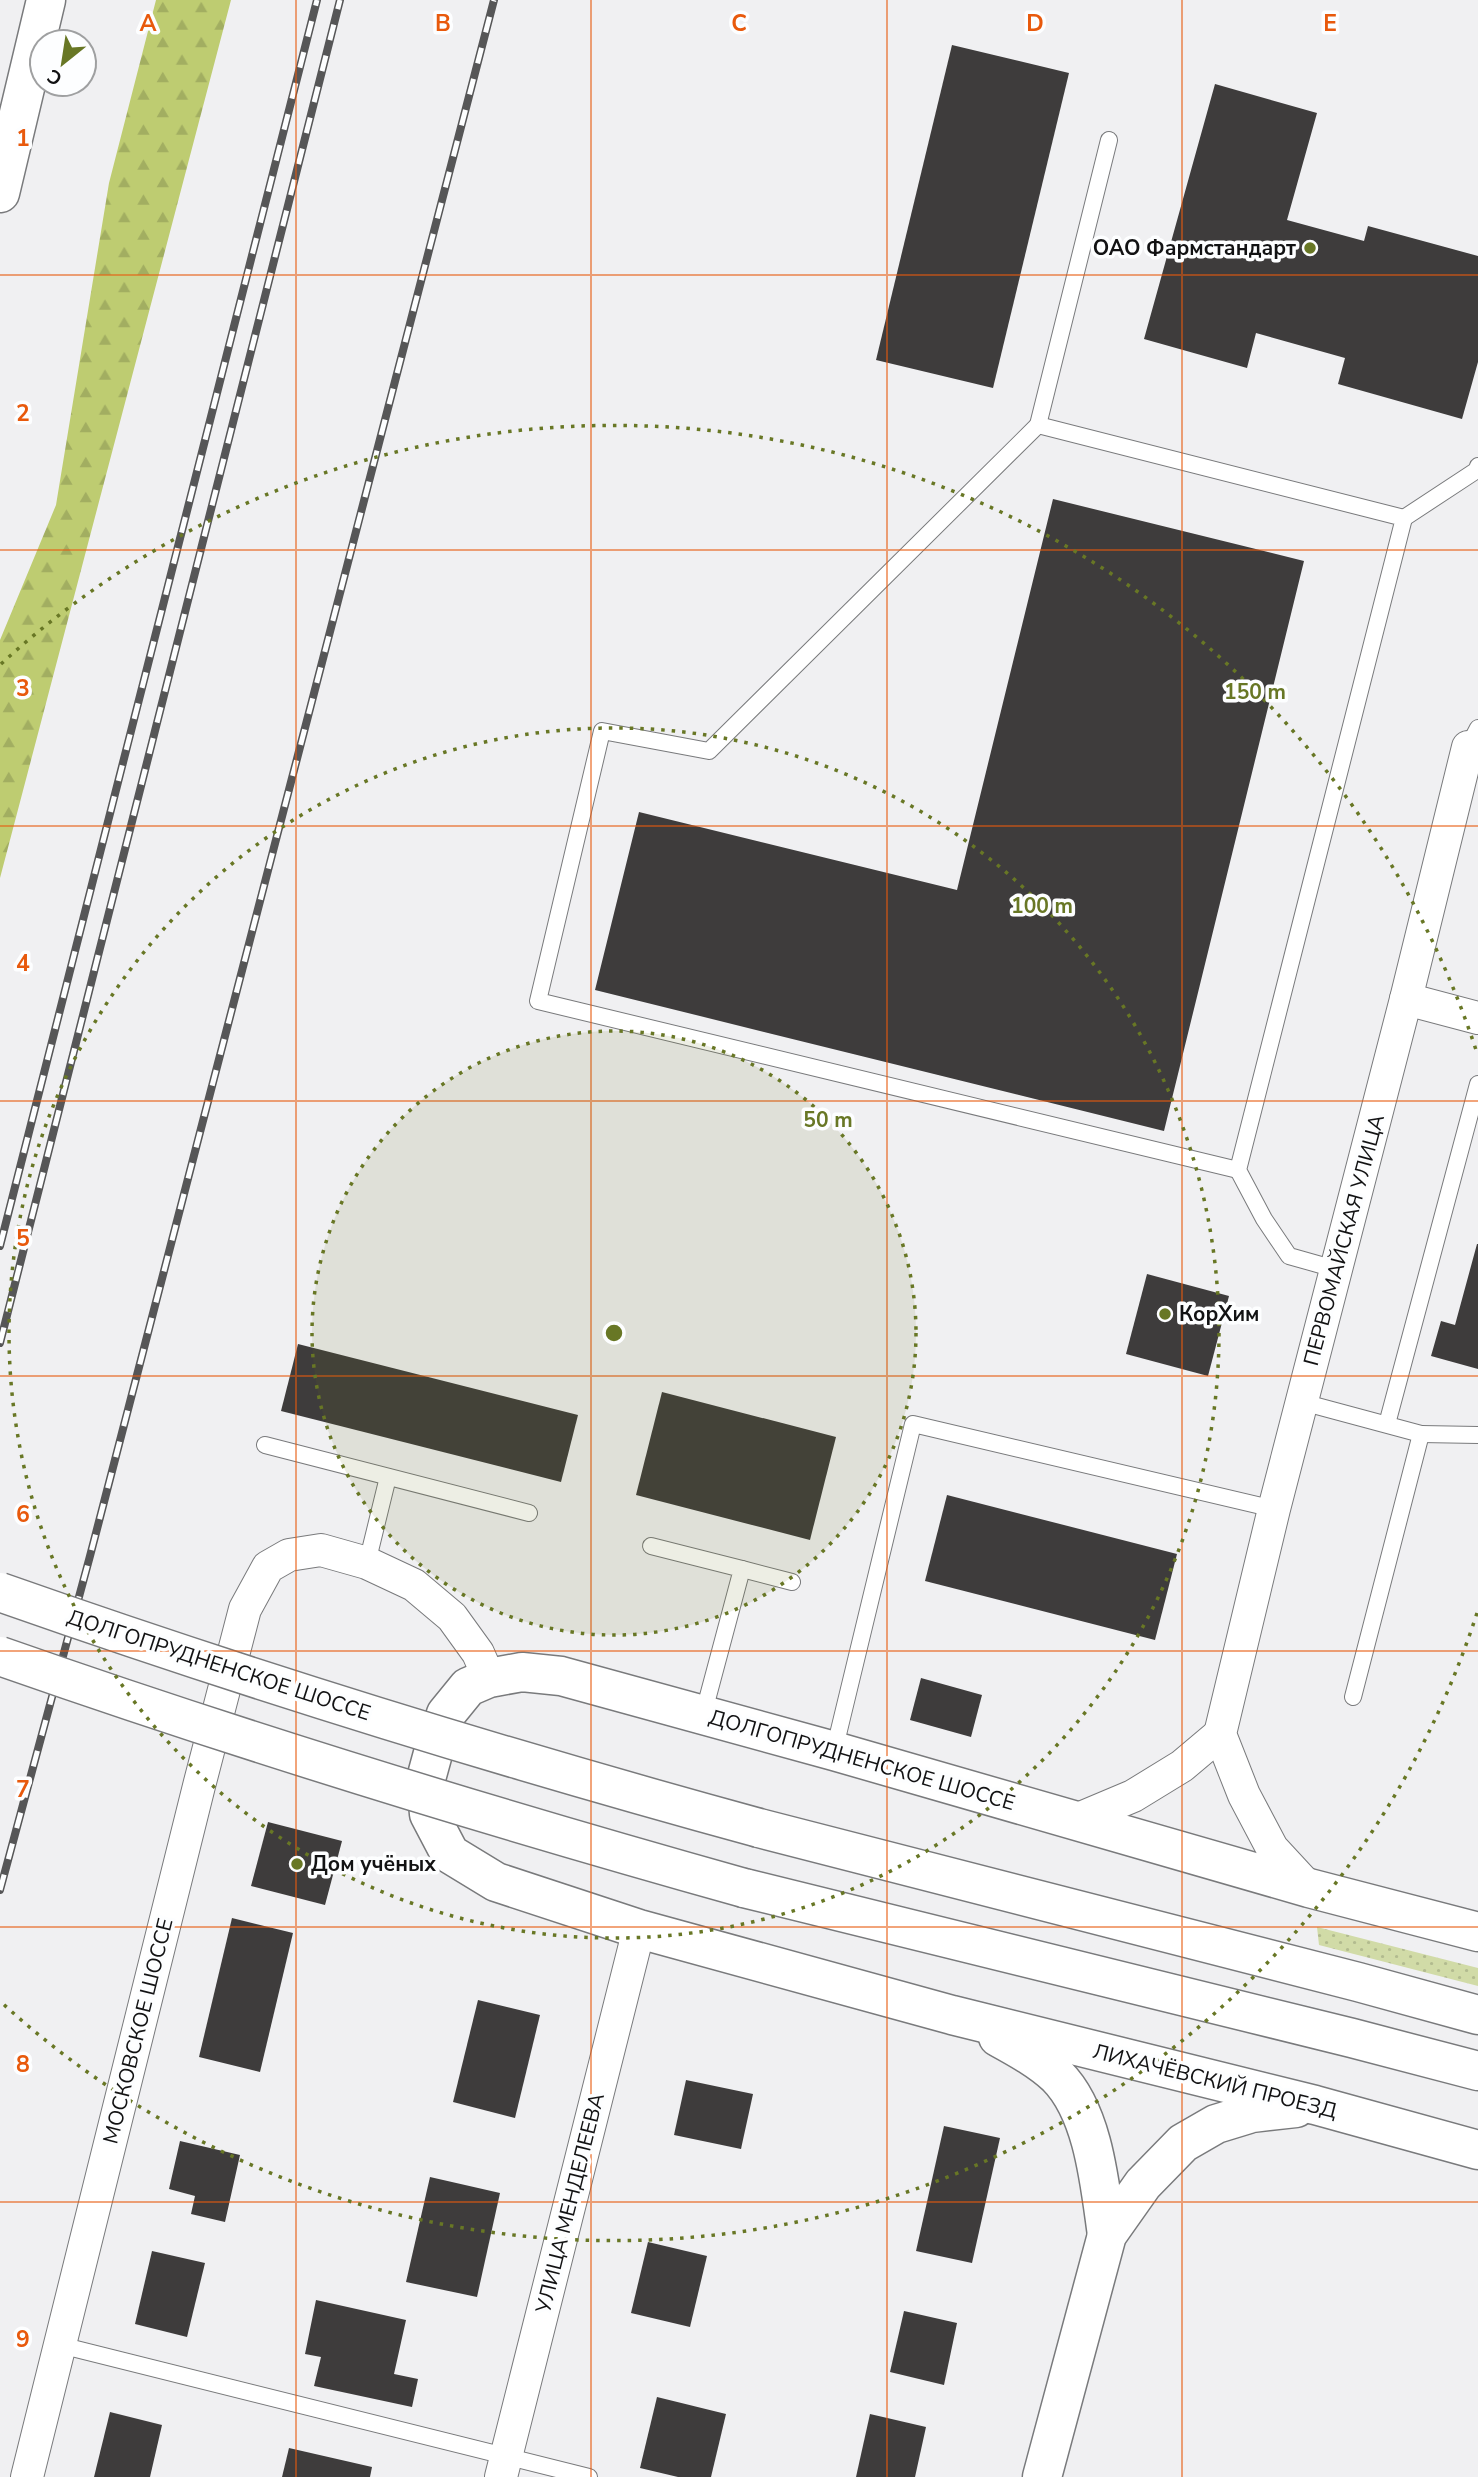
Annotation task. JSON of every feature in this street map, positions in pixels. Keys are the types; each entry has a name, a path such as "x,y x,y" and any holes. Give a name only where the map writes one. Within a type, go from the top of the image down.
{"main road":[{"path":"0,193 46,0"},
{"name":"ДОЛГОПРУДНЕНСКОЕ ШОССЕ","path":"0,1592 139,1641 563,1775 1478,2015"},
{"path":"0,1656 119,1698 360,1776 547,1833 744,1888 1478,2071"},
{"name":"ДОЛГОПРУДНЕНСКОЕ ШОССЕ","path":"952,2014 639,1929 496,1882 450,1854 429,1814 426,1779 446,1714 468,1687 489,1678 522,1672 561,1676 834,1751 1310,1888 1478,1930"},
{"path":"952,2014 1021,2049 1058,2077 1081,2111 1098,2178 1107,2235"},
{"name":"ЛИХАЧЁВСКИЙ ПРОЕЗД","path":"952,2014 1315,2105 1478,2150"},
{"path":"1042,2477 1107,2235 1143,2184 1183,2143 1216,2124 1252,2113 1315,2105"}],"street":[{"name":"ПЕРВОМАЙСКАЯ УЛИЦА","path":"1220,1734 1274,1509 1473,738"},
{"path":"1406,999 1478,1018"},
{"name":"МОСКОВСКОЕ ШОССЕ","path":"27,2477 245,1609 268,1567 289,1555 321,1550 367,1563 414,1585 453,1616 478,1653 489,1678"},
{"path":"1076,1820 1133,1796 1182,1766 1220,1734 1244,1795 1272,1848 1310,1888"},
{"name":"УЛИЦА МЕНДЕЛЕЕВА","path":"504,2467 639,1929"}],"lane":[{"path":"1109,141 1038,425 709,751 602,731 538,1001 1238,1170"},
{"path":"1038,425 1404,518"},
{"path":"1335,1269 1289,1256 1264,1219 1238,1170 1404,518 1477,470 1478,466"},
{"path":"1387,1424 1478,1084"},
{"path":"1302,1402 1421,1434 1478,1435"},
{"path":"834,1751 914,1424 1274,1509"},
{"path":"1353,1697 1421,1434"},
{"path":"265,1445 528,1513"},
{"path":"367,1563 388,1477"},
{"path":"652,1546 792,1582"},
{"path":"703,1715 741,1569"},
{"path":"60,2345 504,2467 589,2477"}],"green space":[{"path":"156,0 231,0 0,878 0,640 56,505 109,183"},
{"path":"1317,1927 1478,1968 1478,1986 1319,1945"}],"building":[{"path":"952,45 1069,73 993,388 876,360"},
{"name":"ОАО Фармстандарт","path":"1215,84 1317,113 1287,220 1364,241 1368,226 1478,256 1478,362 1462,419 1338,384 1345,358 1256,333 1247,368 1144,339"},
{"path":"1053,499 1304,561 1164,1131 595,990 639,812 957,890"},
{"path":"1477,1244 1478,1369 1431,1356 1441,1321 1455,1325"},
{"path":"1147,1274 1229,1296 1208,1376 1126,1354"},
{"path":"298,1344 578,1415 561,1482 281,1411"},
{"path":"662,1392 836,1437 810,1540 636,1495"},
{"path":"947,1495 1177,1554 1155,1640 925,1581"},
{"path":"921,1678 982,1695 971,1737 910,1720"},
{"name":"Дом учёных","path":"268,1822 342,1841 325,1905 251,1886"},
{"path":"232,1918 293,1933 260,2072 199,2057"},
{"path":"478,2000 540,2015 515,2118 453,2102"},
{"path":"686,2080 753,2094 741,2149 674,2135"},
{"path":"944,2126 1000,2138 972,2263 916,2251"},
{"path":"180,2141 240,2155 225,2222 191,2214 195,2196 169,2189"},
{"path":"430,2177 500,2193 477,2297 406,2282"},
{"path":"648,2242 707,2256 690,2327 631,2313"},
{"path":"152,2251 205,2263 187,2337 135,2324"},
{"path":"316,2300 406,2320 394,2374 418,2379 412,2407 314,2386 321,2357 305,2354"},
{"path":"904,2311 957,2323 944,2385 890,2372"},
{"path":"657,2397 726,2414 711,2477 678,2477 640,2468"},
{"path":"110,2412 162,2425 150,2477 94,2477"},
{"path":"870,2414 926,2427 915,2477 856,2477"},
{"path":"289,2448 372,2467 370,2477 282,2477"}],"railway":[{"path":"0,1246 317,0"},
{"path":"0,1343 340,0"},
{"path":"0,1890 90,1556 494,0"}],"place":[{"name":"ОАО Фармстандарт","path":"1310,248"},
{"name":"КорХим","path":"1165,1314"},
{"name":"Дом учёных","path":"297,1864"}]}
